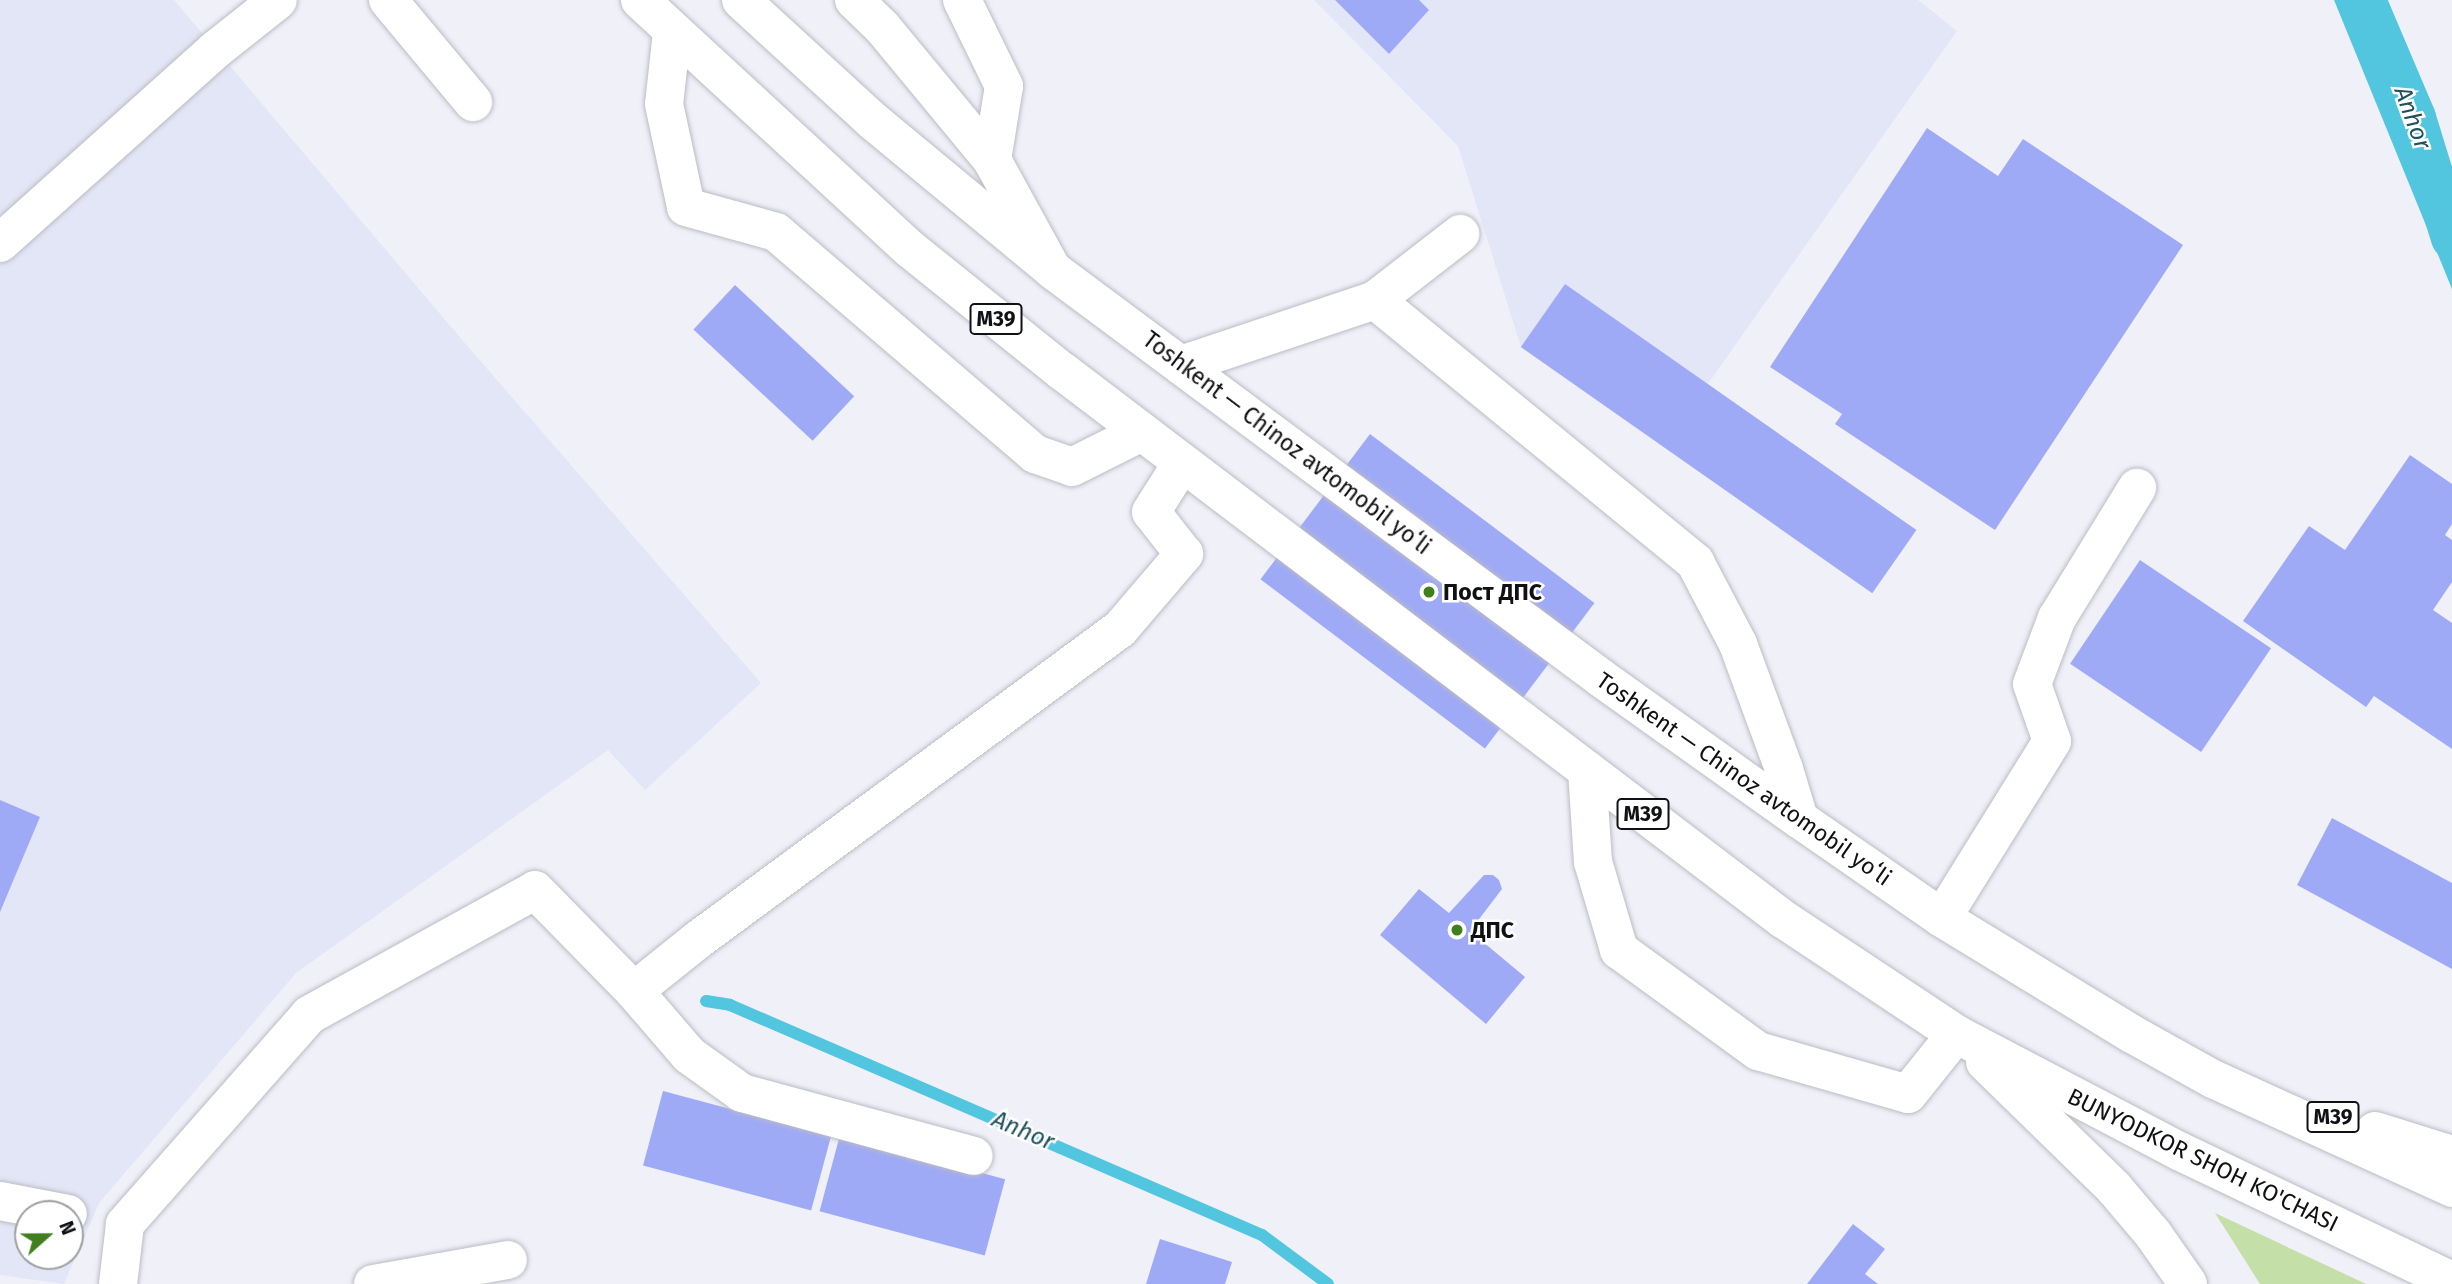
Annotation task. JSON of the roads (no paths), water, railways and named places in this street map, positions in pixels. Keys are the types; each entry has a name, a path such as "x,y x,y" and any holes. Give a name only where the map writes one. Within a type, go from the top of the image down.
{"main road":[{"path":"0,243 215,50 278,0"},
{"path":"388,0 473,102"},
{"name":"M39","path":"640,0 910,249 1142,432 1783,919 1956,1034 2114,1188 2188,1284"},
{"name":"Toshkent — Chinoz avtomobil yoʻli","path":"741,0 873,121 1054,271 1601,678 1942,918 2052,988 2213,1079"},
{"name":"M39","path":"854,0 881,27 992,160 1054,271"},
{"path":"962,0 1004,86 992,160"},
{"path":"672,32 664,104 685,207 776,232 1035,454 1072,467 1142,432"},
{"path":"1181,365 1375,300 1460,234"},
{"path":"1375,300 1695,562 1738,644 1784,769 1799,819"},
{"path":"634,991 699,939 1120,629 1184,554 1150,512 1182,463"},
{"path":"1942,918 2052,741 2032,684 2057,618 2137,488"},
{"path":"1587,770 1592,862 1619,950 1758,1051 1908,1094 1956,1034"},
{"path":"118,1284 125,1224 309,1015 535,890 634,991 689,1055 742,1093 974,1156"},
{"name":"BUNYODKOR SHOH KO'CHASI","path":"1956,1034 2179,1151 2452,1281"},
{"path":"2213,1079 2452,1188"},
{"name":"M39","path":"2213,1079 2452,1155"},
{"path":"84,1217 125,1224"},
{"path":"373,1284 508,1260"}],"water":[{"path":"2334,0 2368,0 2452,217 2452,289"}],"waterway":[{"name":"Anhor","path":"2365,0 2415,118 2452,238"},
{"name":"Anhor","path":"706,1001 730,1005 1262,1235 1328,1284"}],"place":[{"name":"Пост ДПС","path":"1429,592"},
{"name":"ДПС","path":"1457,930"}]}
